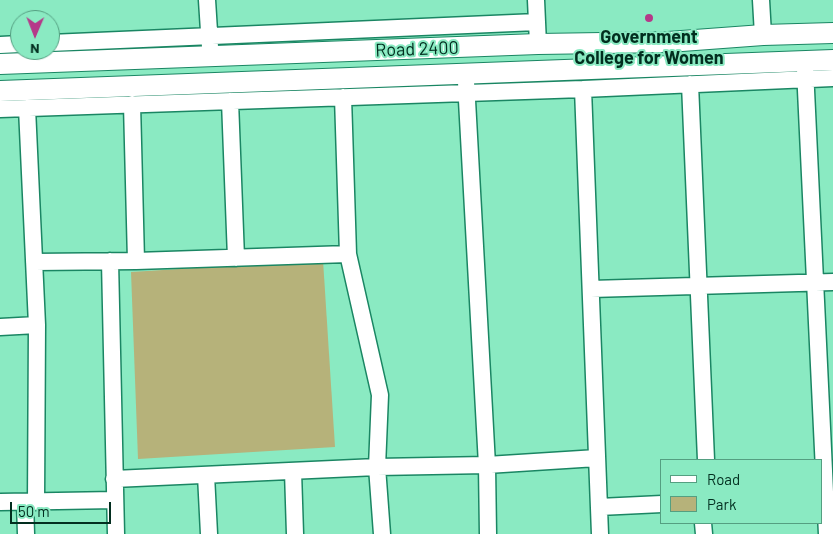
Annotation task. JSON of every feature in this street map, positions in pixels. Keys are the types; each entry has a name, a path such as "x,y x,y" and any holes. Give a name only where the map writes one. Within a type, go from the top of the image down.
{"main road":[{"name":"Road 2400","path":"0,64 538,44 668,42 833,33"},
{"path":"668,42 670,66"},
{"name":"Road 2400","path":"0,91 466,84 670,66 805,70 833,60"}],"street":[{"path":"207,0 210,57"},
{"path":"536,0 538,44"},
{"path":"761,0 762,36"},
{"path":"60,43 537,22"},
{"path":"0,109 343,97 466,84 583,89 690,84 805,70 833,78"},
{"path":"805,70 827,497 826,534"},
{"path":"466,84 487,465 488,534"},
{"path":"690,84 706,459"},
{"path":"583,89 600,534"},
{"path":"343,97 348,254 380,395 377,467 382,534"},
{"path":"230,101 236,258"},
{"path":"132,104 136,261"},
{"path":"26,534 31,502 37,326 27,108"},
{"path":"34,262 136,261 348,254"},
{"path":"110,261 116,534"},
{"path":"591,289 833,282"},
{"path":"0,328 37,326"},
{"path":"114,479 377,467 487,465 597,458"},
{"path":"293,471 295,534"},
{"path":"206,475 209,534"},
{"path":"0,502 115,500"},
{"path":"599,507 660,504"}],"green space":[{"path":"323,260 335,447 138,459 131,272"}],"place":[{"name":"Government College for Women","path":"649,18"}]}
